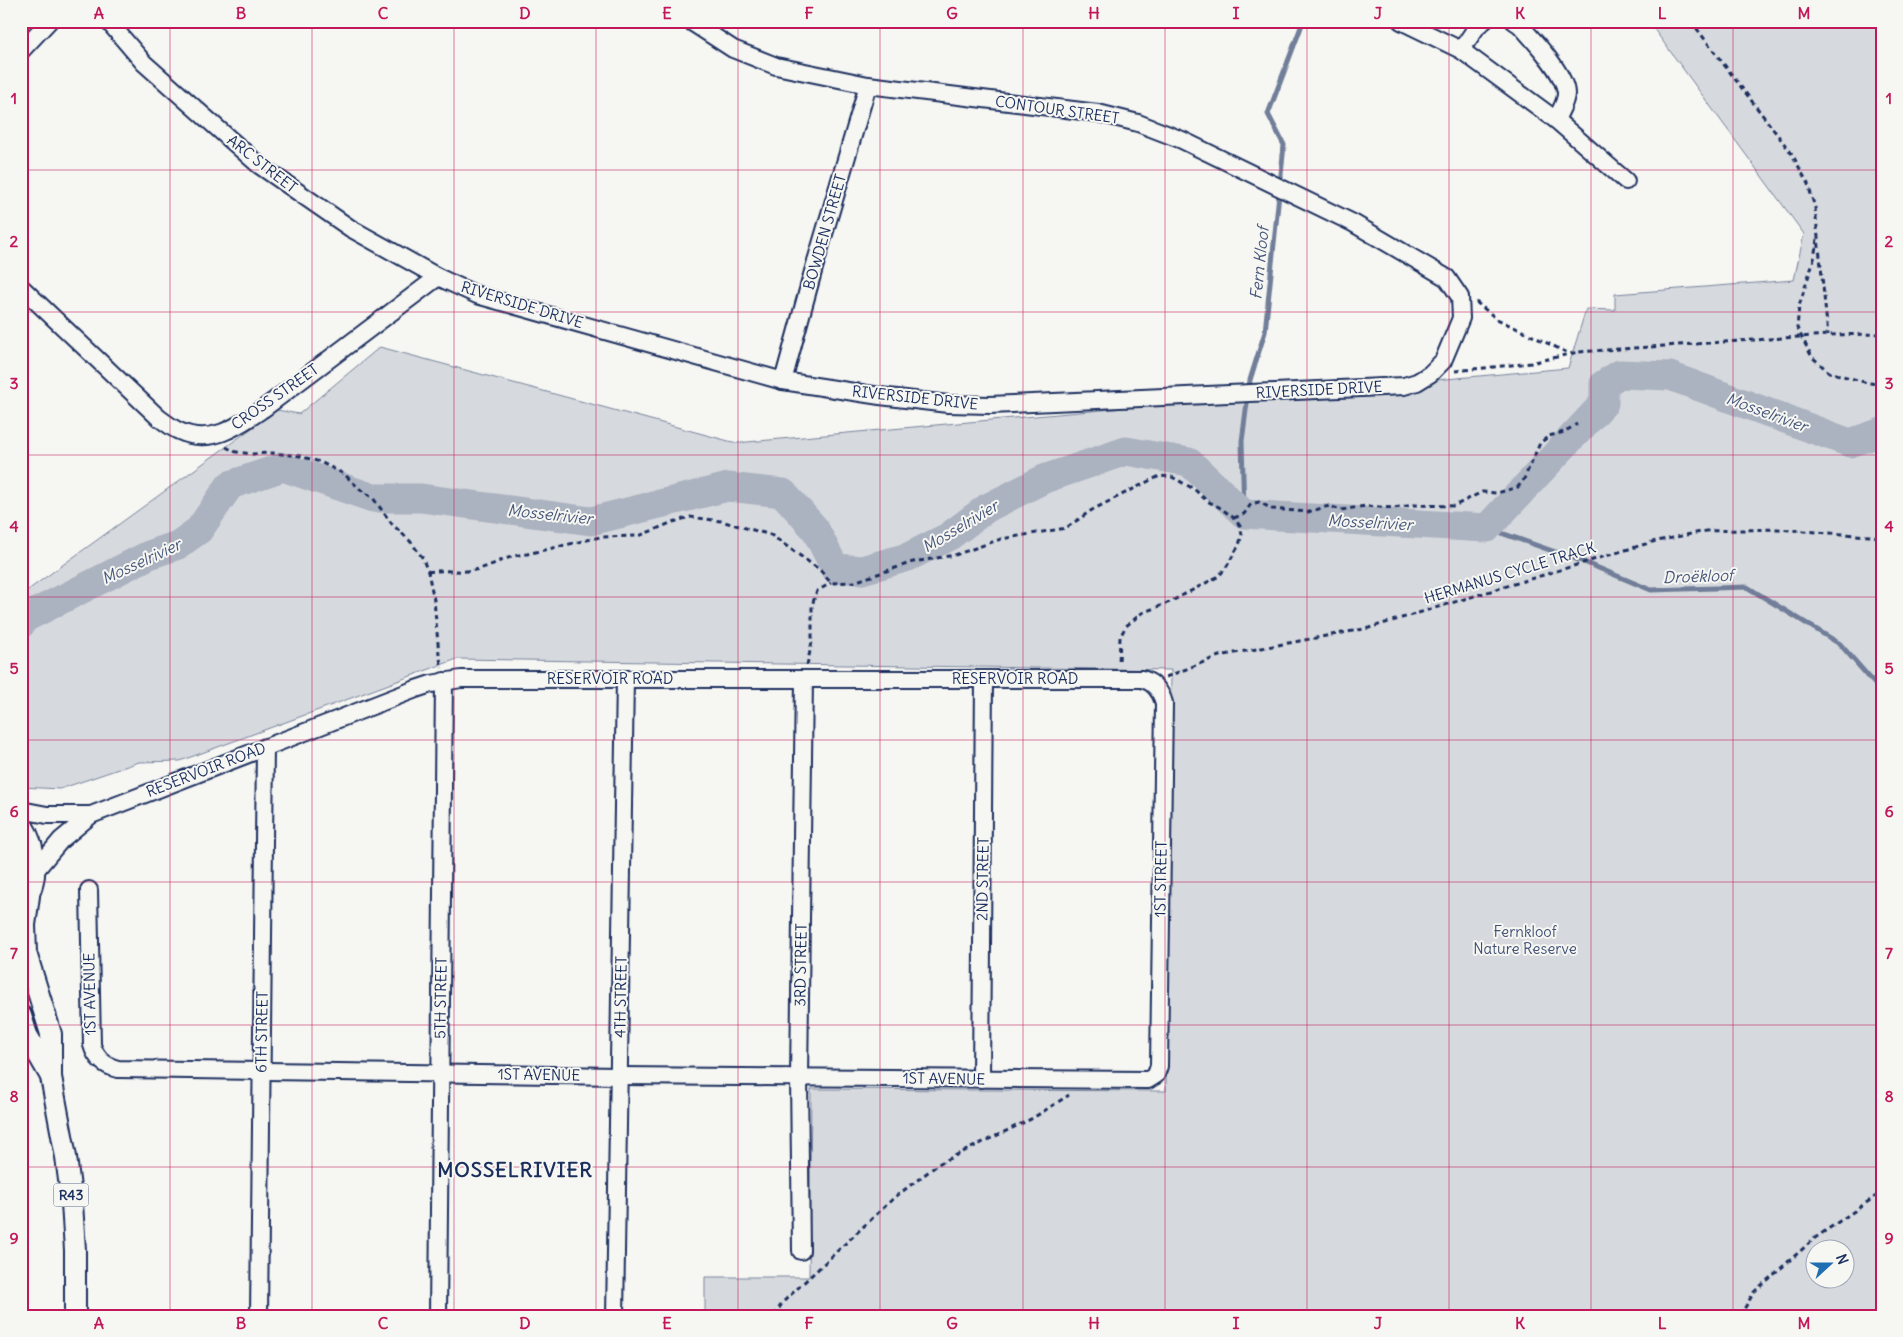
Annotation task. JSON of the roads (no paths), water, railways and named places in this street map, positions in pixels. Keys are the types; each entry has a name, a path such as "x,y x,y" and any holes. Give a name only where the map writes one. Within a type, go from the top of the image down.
{"main road":[{"name":"R43","path":"21,823 28,834 34,852 36,871 25,903 26,953 51,1034 51,1077 65,1149 72,1203 75,1250 75,1316"},
{"name":"R43","path":"21,1016 27,1035 51,1077"}],"street":[{"path":"21,51 49,21"},
{"name":"ARC STREET","path":"108,21 144,63 258,165 350,228 438,277"},
{"name":"CONTOUR STREET","path":"690,21 733,49 776,66 868,84 1098,113 1138,122 1182,140 1290,192 1353,224 1447,278 1460,297 1461,318"},
{"path":"1401,21 1461,50 1556,120 1626,181"},
{"path":"1461,50 1478,24 1484,21"},
{"path":"1514,21 1520,25 1552,65 1564,84 1566,95 1556,120"},
{"name":"BOWDEN STREET","path":"783,381 868,84"},
{"name":"RIVERSIDE DRIVE","path":"438,277 477,295 783,381 948,404 990,405 1404,386 1417,382 1430,374 1443,361 1461,318"},
{"name":"CROSS STREET","path":"21,287 159,418 179,431 199,436 218,435 234,429 438,277"},
{"name":"RESERVOIR ROAD","path":"36,871 61,840 91,815 416,689 444,681 625,678 1120,679 1142,680 1152,683"},
{"name":"4TH STREET","path":"616,1316 625,678"},
{"name":"3RD STREET","path":"801,1251 799,1078 804,679"},
{"name":"2ND STREET","path":"981,1080 984,679"},
{"name":"5TH STREET","path":"438,1316 444,681"},
{"name":"1ST STREET","path":"1152,683 1161,694 1164,704 1159,1066 1153,1078"},
{"name":"6TH STREET","path":"259,1316 265,747"},
{"name":"RESERVOIR ROAD","path":"21,810 47,815 91,815"},
{"name":"1ST AVENUE","path":"89,890 91,1039 97,1056 110,1067 118,1069 981,1080 1143,1081 1153,1078"}],"waterway":[{"name":"Fern Kloof","path":"1244,514 1242,441 1250,380 1265,332 1284,145 1268,114 1302,21"},
{"name":"Mosselrivier","path":"21,624 23,619 149,555 178,545 199,530 230,485 283,467 373,498 421,498 591,521 728,487 783,493 815,529 835,568 862,570 908,557 948,537 987,508 1044,479 1126,451 1189,462 1244,514 1487,528 1604,403 1604,384 1620,374 1670,376 1850,443 1882,432"},
{"name":"Droëkloof","path":"1487,528 1584,562 1651,590 1747,587 1840,644 1882,692"}],"district":[{"name":"MOSSELRIVIER","path":"515,1170"}],"park label":[{"name":"Fernkloof Nature Reserve","path":"1525,940"}]}
